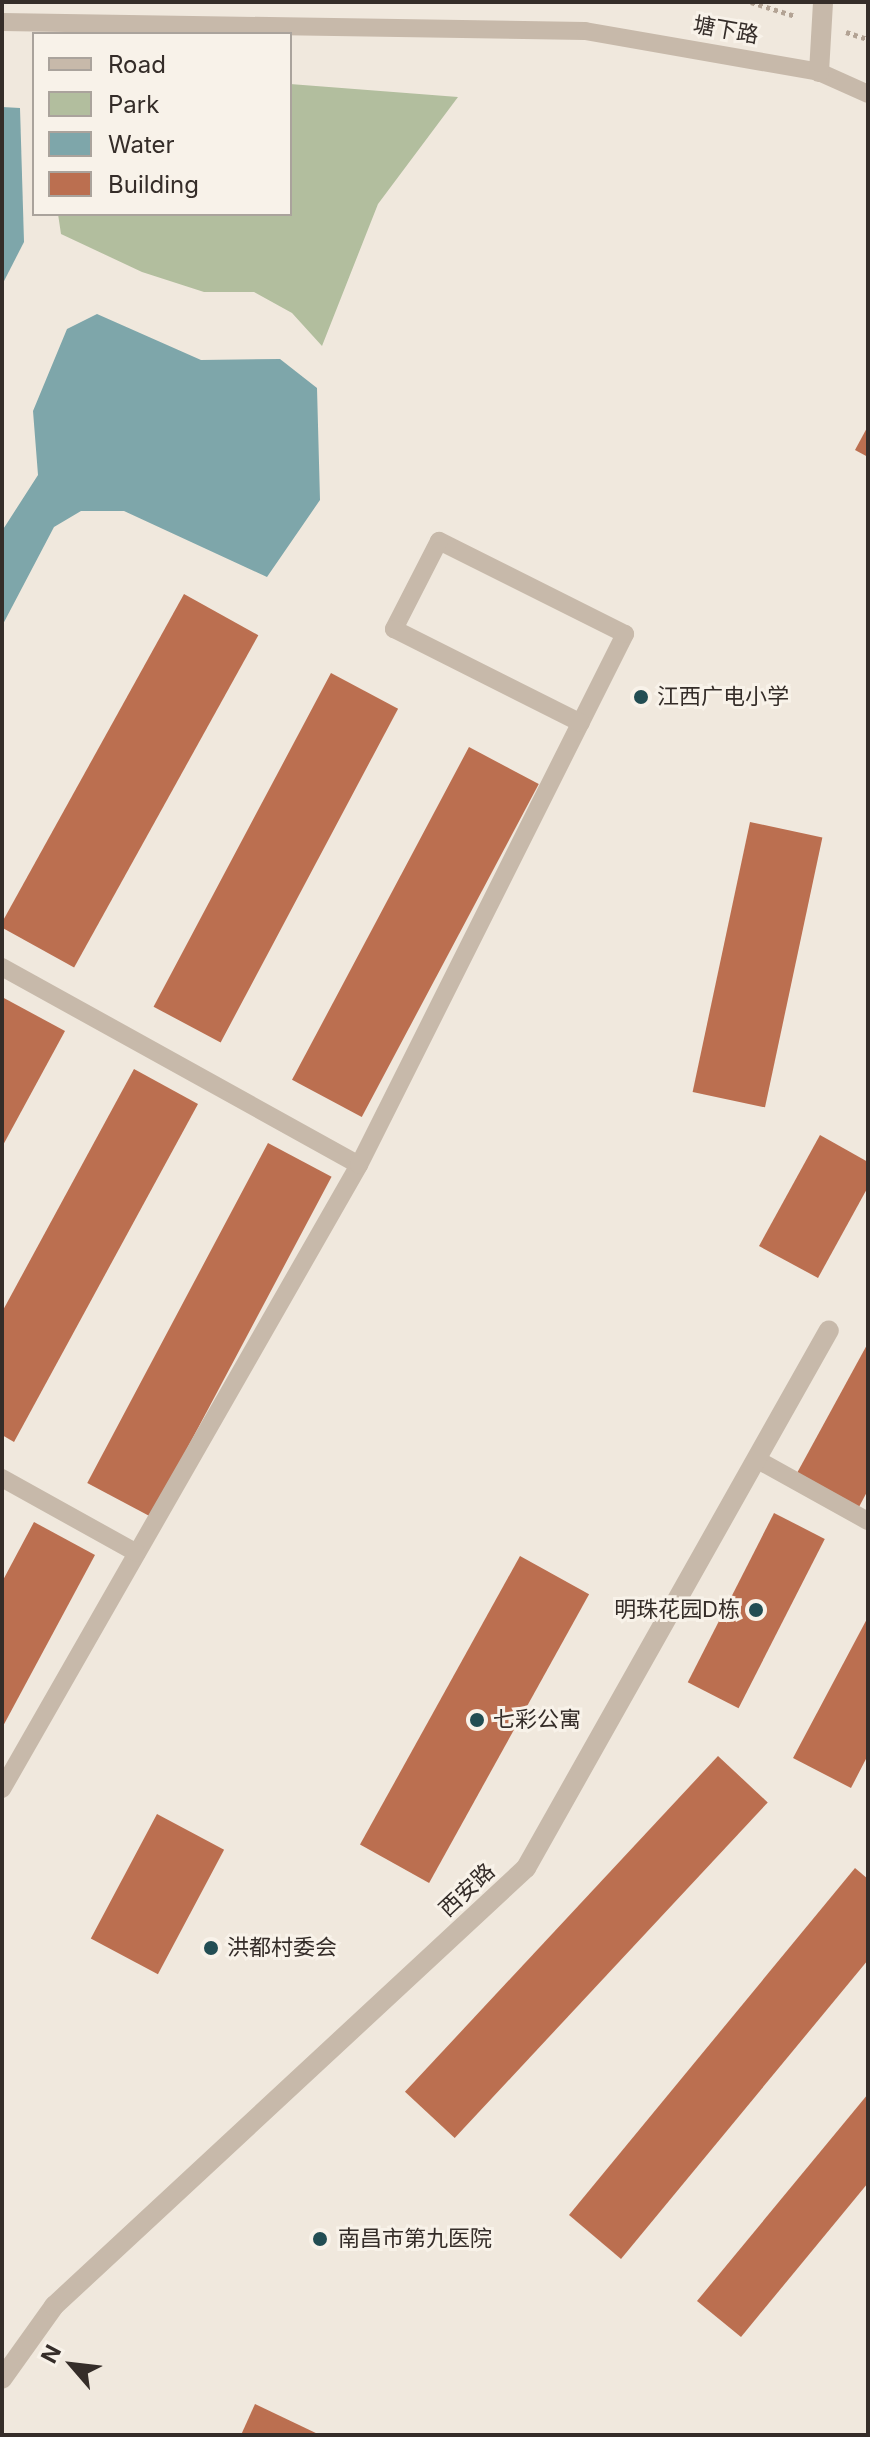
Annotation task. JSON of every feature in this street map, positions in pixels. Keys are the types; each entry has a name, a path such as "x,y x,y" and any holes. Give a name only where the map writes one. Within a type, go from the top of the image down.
{"street":[{"path":"819,72 823,2"},
{"name":"西安路","path":"2,2379 54,2306 526,1868 829,1330"}],"lane":[{"name":"塘下路","path":"2,22 585,31 819,72 868,94"},
{"path":"2,1789 359,1165 581,723 625,634 439,541 394,629 581,723"},
{"path":"2,967 359,1165"},
{"path":"756,1459 868,1521"},
{"path":"2,1478 137,1553"}],"green space":[{"path":"292,84 458,97 378,204 322,346 292,313 254,292 204,292 142,272 61,234 58,216 292,216"}],"water":[{"path":"2,107 20,108 24,242 2,285"},
{"path":"97,314 201,360 280,359 317,388 320,500 267,577 124,511 81,511 54,527 2,626 2,531 38,475 33,411 67,329"}],"building":[{"path":"868,426 868,457 855,450"},
{"path":"184,594 258,635 74,968 2,928 2,922"},
{"path":"331,673 398,709 221,1042 154,1007"},
{"path":"469,747 539,784 362,1117 292,1080"},
{"path":"750,822 822,837 765,1107 693,1092"},
{"path":"2,997 65,1031 2,1147"},
{"path":"134,1069 198,1104 14,1442 2,1435 2,1312"},
{"path":"820,1135 868,1162 868,1187 818,1278 759,1246"},
{"path":"268,1143 332,1177 151,1517 87,1483"},
{"path":"868,1343 868,1490 859,1507 797,1473"},
{"name":"明珠花园D栋","path":"774,1513 825,1539 739,1708 688,1682"},
{"path":"34,1522 95,1555 2,1728 2,1582"},
{"name":"七彩公寓","path":"520,1556 589,1594 429,1883 360,1845"},
{"path":"868,1617 868,1755 851,1788 793,1758"},
{"path":"718,1756 768,1802 455,2138 405,2092"},
{"path":"157,1814 224,1850 158,1974 91,1938"},
{"path":"855,1868 868,1879 868,1960 621,2259 569,2215"},
{"path":"868,2094 868,2183 741,2337 697,2301"},
{"path":"255,2404 320,2435 241,2435"}],"place":[{"name":"江西广电小学","path":"641,697"},
{"name":"明珠花园D栋","path":"756,1610"},
{"name":"七彩公寓","path":"477,1720"},
{"name":"洪都村委会","path":"211,1948"},
{"name":"南昌市第九医院","path":"320,2239"}]}
